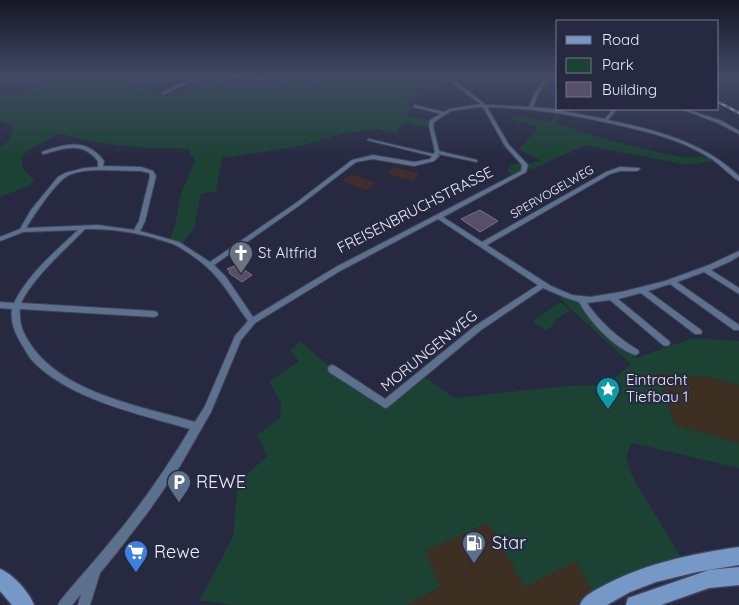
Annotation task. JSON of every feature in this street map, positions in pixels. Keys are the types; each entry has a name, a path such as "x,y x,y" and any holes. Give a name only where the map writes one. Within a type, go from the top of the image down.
{"main road":[{"path":"589,605 628,583 657,573 697,561 739,556"},
{"path":"635,605 709,579 739,576"},
{"path":"0,578 25,605"}],"street":[{"path":"530,108 532,104"},
{"path":"436,154 431,124 434,118 443,113 484,105 530,108 605,121 658,133 692,146 716,159 739,179"},
{"name":"FREISENBRUCHSTRASSE","path":"64,605 144,508 198,427 218,389 238,338 252,321 338,269 524,172 525,166 507,146 484,105"},
{"path":"415,106 443,113"},
{"path":"605,121 614,110"},
{"path":"686,110 720,122 739,133"},
{"path":"368,140 475,162"},
{"path":"44,153 69,148 86,148 92,150 101,161 100,168"},
{"path":"210,265 354,161 373,157 414,164 428,162 436,154"},
{"path":"22,230 33,210 60,178 76,170 100,168 141,169 151,172 153,176 142,222 136,232"},
{"name":"SPERVOGELWEG","path":"482,245 608,173 620,170 637,170"},
{"path":"438,216 543,285 557,292 581,299 595,300 641,289 706,270 738,256"},
{"path":"0,239 22,230 84,227 136,232 178,243 210,265 223,279 252,321"},
{"path":"84,227 34,280 16,305 16,325 23,343 30,354 62,380 97,396 198,427"},
{"path":"706,270 739,291"},
{"path":"670,280 738,328"},
{"name":"MORUNGENWEG","path":"332,369 385,404 478,328 543,285"},
{"path":"641,289 698,332"},
{"path":"611,297 666,343"},
{"path":"581,299 587,310 601,326 635,352"},
{"path":"0,305 154,314"},
{"path":"84,605 98,566"}],"shaded area":[{"path":"394,167 419,173 413,181 387,174"},
{"path":"351,174 376,183 367,190 342,181"},
{"path":"657,372 708,377 739,385 739,443 675,425"},
{"path":"488,523 525,586 576,561 598,600 588,605 405,605 440,587 426,551"}],"green space":[{"path":"0,104 406,104 413,106 407,116 432,121 431,128 404,123 396,133 377,129 374,132 368,130 345,133 301,146 222,158 216,191 201,194 194,228 182,245 170,240 176,221 180,197 195,159 190,155 189,149 124,146 59,134 27,151 21,157 23,169 34,180 30,185 0,197 0,147 6,144 10,138 13,125 0,121"},
{"path":"558,112 563,113 556,123 586,133 680,157 709,157 718,160 687,165 585,145 535,168 525,170 515,177 509,173 508,169 513,164 542,161 519,150 538,127 512,119 514,116 550,122"},
{"path":"557,293 578,299 579,304 599,326 636,358 693,338 739,341 739,385 708,377 657,373 675,425 739,443 739,468 632,443 626,457 632,476 685,564 598,600 576,561 525,587 488,523 426,551 440,587 405,605 231,605 200,600 233,536 237,492 241,480 267,456 257,435 280,418 281,403 269,382 299,361 290,350 301,342 332,369 386,404 422,375 454,398 566,386 606,385 631,364 564,303"},
{"path":"560,302 570,310 553,322 555,324 545,331 533,321"}],"building":[{"path":"480,210 498,221 480,232 461,219"},
{"name":"St Altfrid","path":"237,265 252,275 242,282 229,273 230,271 227,269"}],"railway":[{"path":"722,104 739,113"}],"place":[{"name":"St Altfrid","path":"241,274"},
{"name":"Eintracht Tiefbau 1","path":"608,410"},
{"name":"REWE","path":"179,503"},
{"name":"Star","path":"474,564"},
{"name":"Rewe","path":"136,573"}]}
